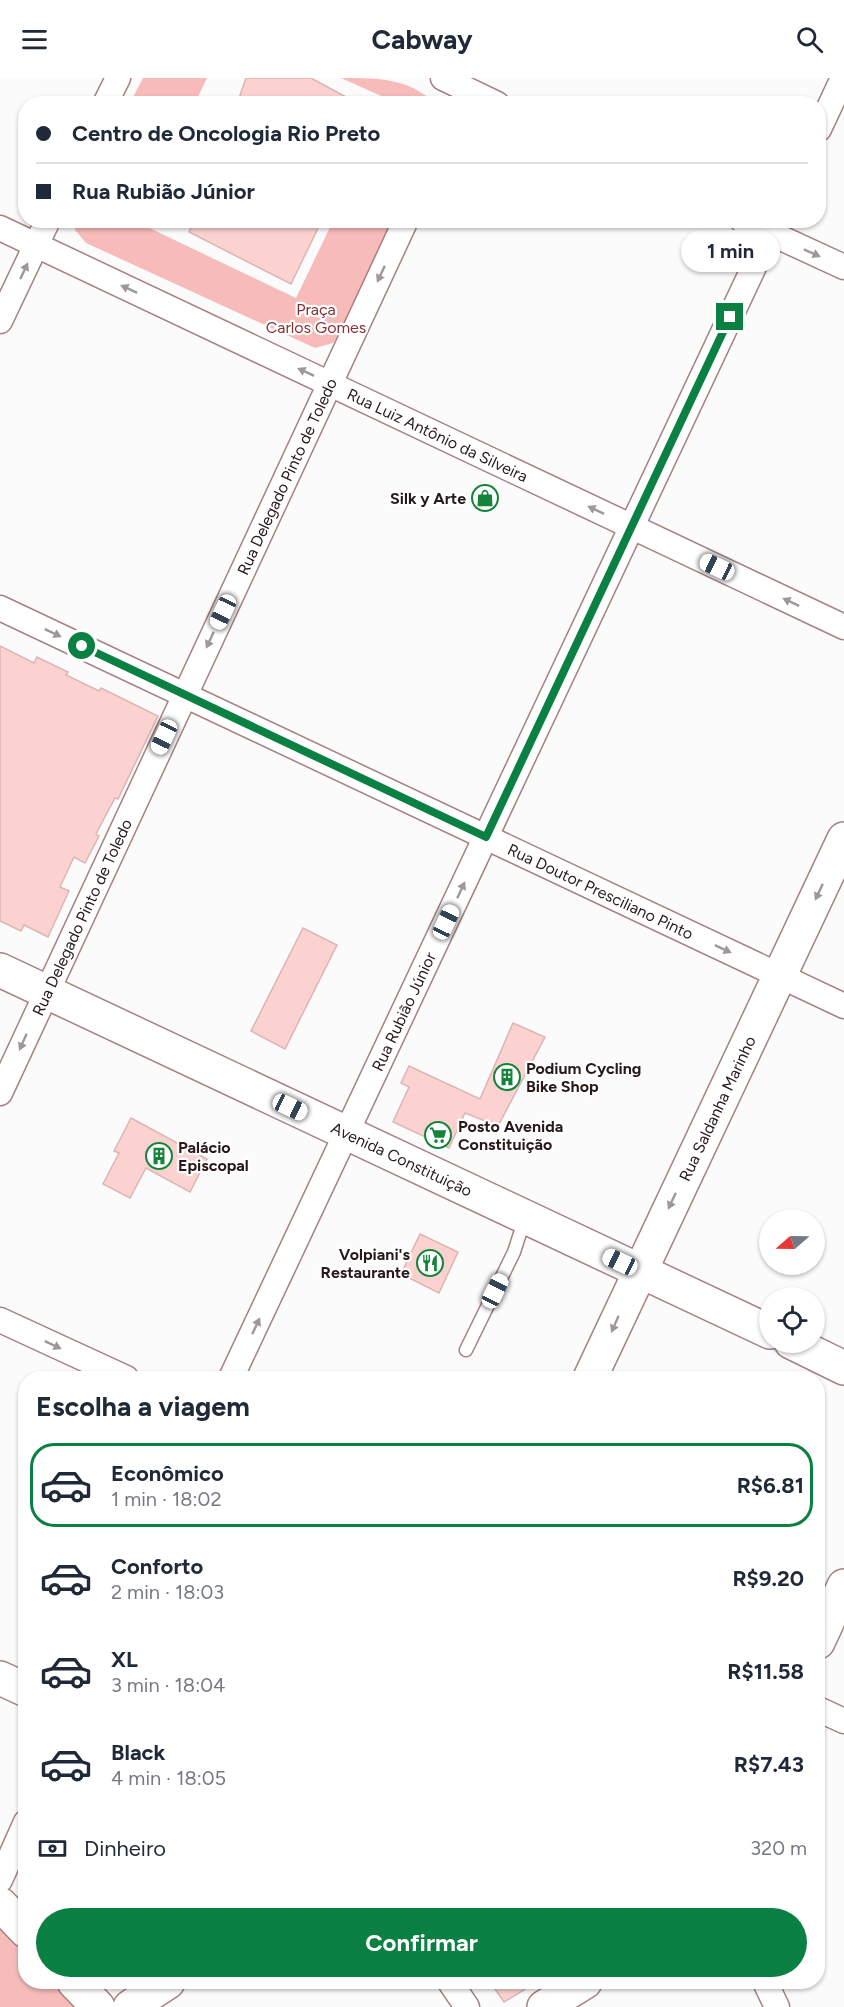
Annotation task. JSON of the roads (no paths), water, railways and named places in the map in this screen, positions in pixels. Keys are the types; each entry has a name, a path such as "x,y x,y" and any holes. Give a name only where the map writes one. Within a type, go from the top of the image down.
{"street":[{"path":"109,96 118,78"},
{"path":"443,78 466,90"},
{"path":"826,114 843,78"},
{"name":"Rua Luiz Antônio da Silveira","path":"0,228 844,627"},
{"path":"0,321 44,228"},
{"name":"Rua Delegado Pinto de Toledo","path":"0,1093 45,991 402,228"},
{"name":"Rua Rubião Júnior","path":"234,1371 773,228"},
{"path":"775,228 844,267"},
{"name":"Rua Doutor Presciliano Pinto","path":"0,608 844,1006"},
{"name":"Rua Saldanha Marinho","path":"593,1371 844,839"},
{"name":"Avenida Constituição","path":"0,970 759,1327"},
{"path":"0,1320 111,1371"},
{"path":"813,1353 844,1368"},
{"path":"825,1627 844,1586"},
{"path":"0,1678 18,1686"},
{"path":"825,1712 844,1721"},
{"path":"0,1880 18,1840"},
{"path":"0,1904 18,1923"},
{"path":"81,1989 98,2007"},
{"path":"130,2007 157,1989"},
{"path":"455,1989 467,2007"},
{"path":"544,2007 574,1989"},
{"path":"768,1989 777,2007"}],"lane":[{"path":"466,1350 514,1252 525,1217"}],"place":[{"name":"Silk y Arte","path":"485,498"},
{"name":"Podium Cycling Bike Shop","path":"507,1077"},
{"name":"Posto Avenida Constituição","path":"438,1135"},
{"name":"Palácio Episcopal","path":"159,1156"},
{"name":"Volpiani's Restaurante","path":"430,1263"}],"park label":[{"name":"Praça Carlos Gomes","path":"316,318"}]}
